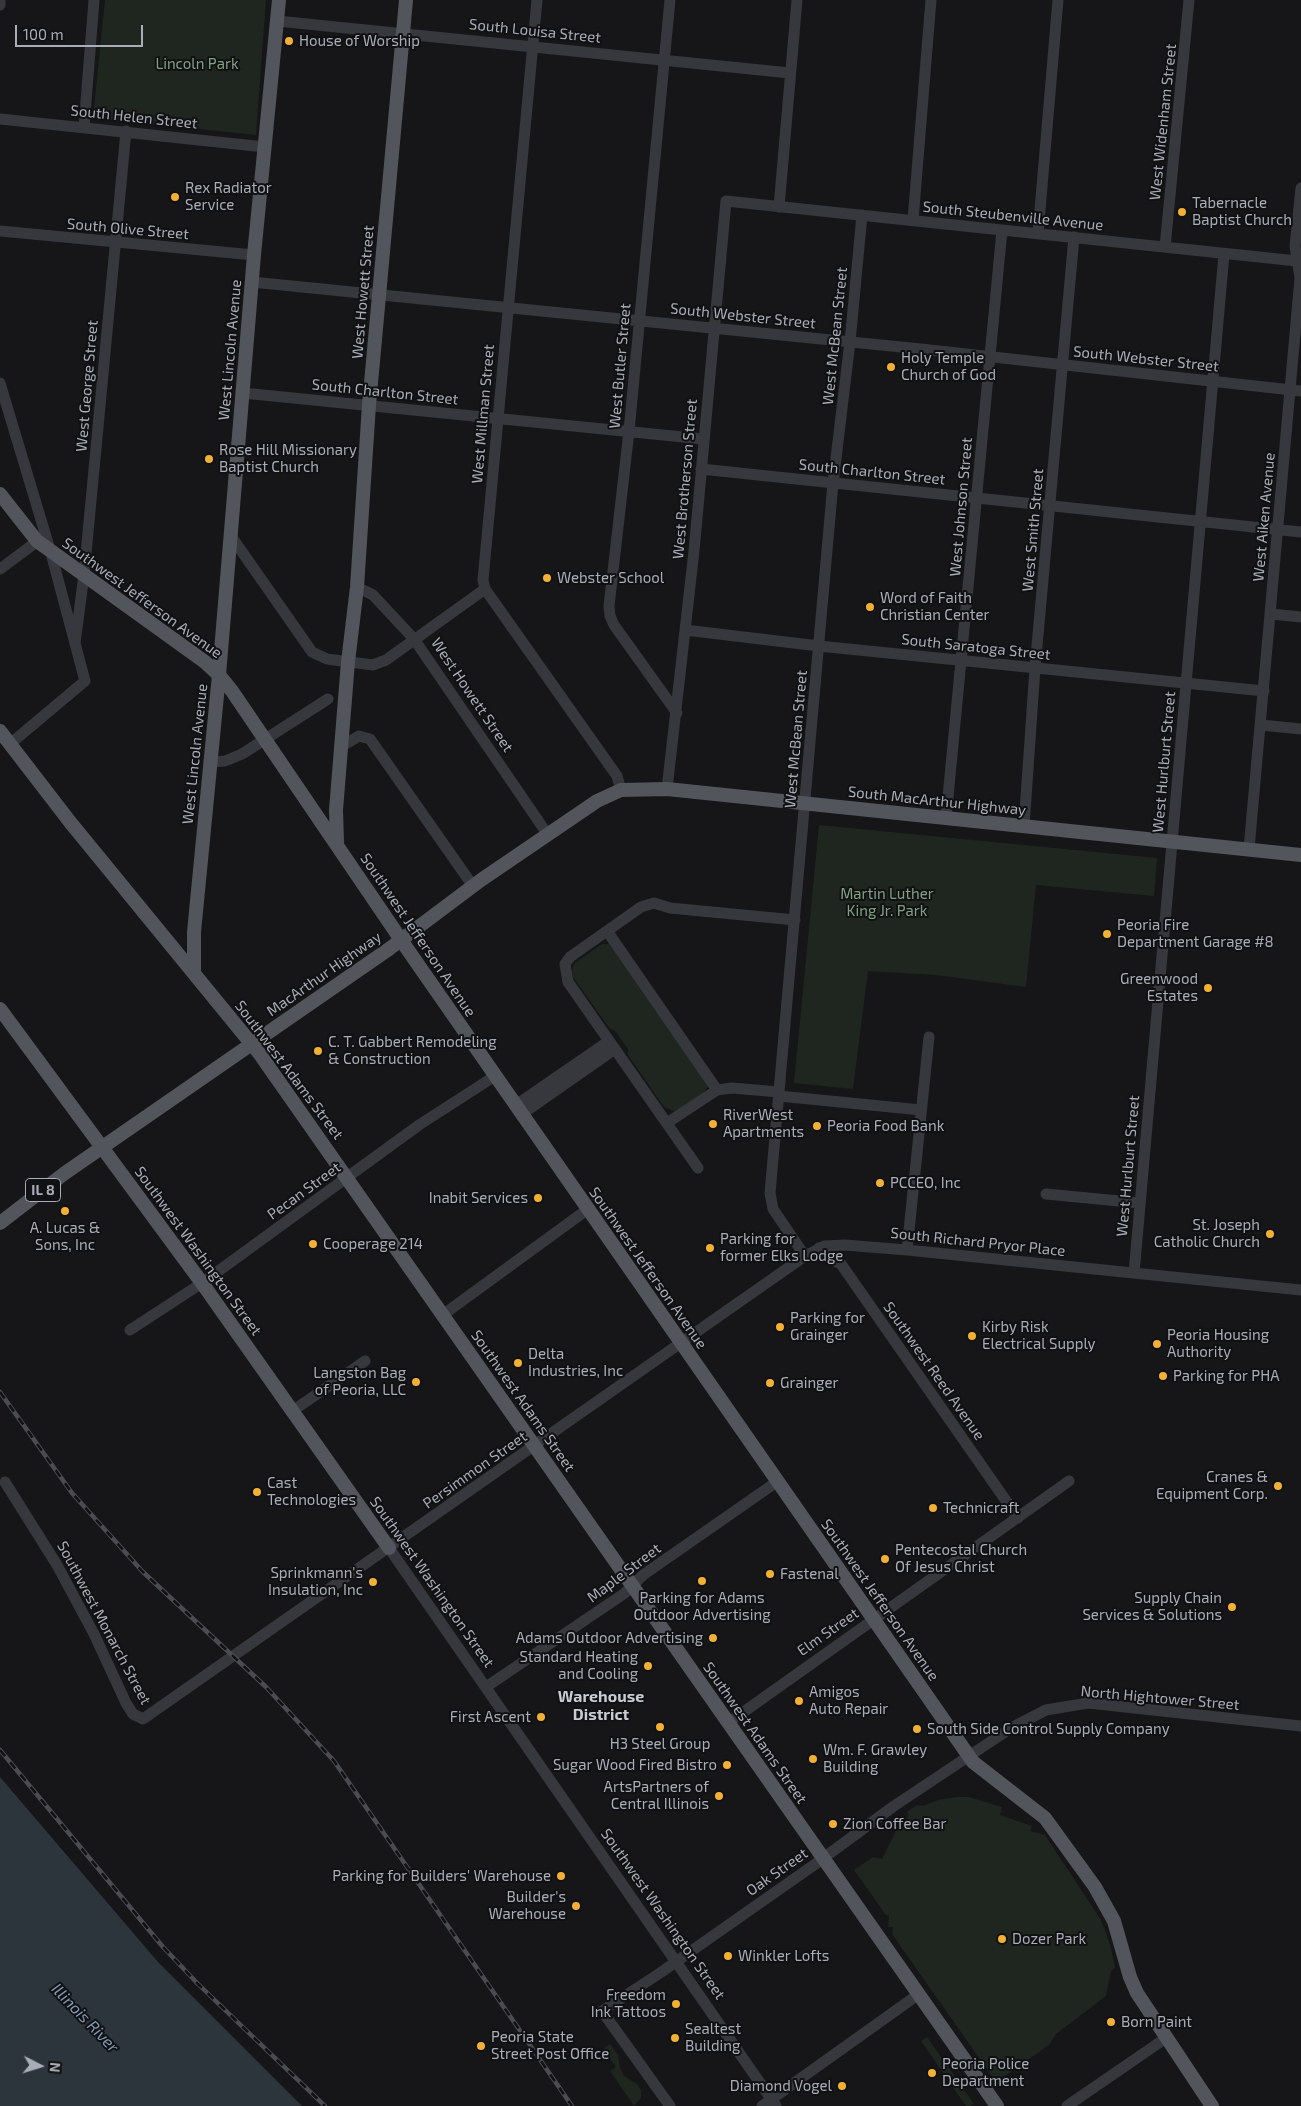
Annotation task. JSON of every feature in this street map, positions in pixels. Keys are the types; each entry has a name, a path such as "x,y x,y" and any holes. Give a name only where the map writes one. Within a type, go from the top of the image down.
{"main road":[{"name":"West Lincoln Avenue","path":"194,973 193,942 219,675 254,255 279,0"},
{"name":"West Howett Street","path":"337,844 336,810 356,588 369,405 406,0"},
{"name":"Southwest Jefferson Avenue","path":"0,494 41,538 51,553 84,575 219,675 266,738 401,940 968,1754 982,1771 1040,1814 1071,1852 1109,1911 1118,1933 1134,1988 1212,2105"},
{"name":"Southwest Adams Street","path":"0,731 252,1044 444,1314 728,1723 998,2106"},
{"name":"South MacArthur Highway","path":"620,790 668,789 1301,855"},
{"name":"MacArthur Highway","path":"0,1222 87,1158 401,940 473,886 604,797 620,790"},
{"name":"Southwest Washington Street","path":"0,1008 202,1283 291,1412 389,1548"}],"street":[{"path":"0,0 0,5"},
{"path":"84,127 94,0"},
{"name":"West Millman Street","path":"485,589 483,568 538,0"},
{"name":"West Butler Street","path":"670,0 629,431 611,582 610,616 614,626 677,713"},
{"path":"779,207 798,0"},
{"path":"913,220 931,0"},
{"path":"1038,233 1058,0"},
{"name":"West Widenham Street","path":"1165,247 1190,0"},
{"name":"South Louisa Street","path":"277,21 790,73"},
{"name":"South Helen Street","path":"0,119 264,147"},
{"name":"West George Street","path":"75,643 84,575 126,131"},
{"name":"West Aiken Avenue","path":"1249,849 1278,530 1295,390 1300,278 1295,246 1301,188"},
{"name":"South Steubenville Avenue","path":"726,201 1297,261"},
{"name":"West Brotherson Street","path":"668,789 726,201"},
{"name":"West McBean Street","path":"805,1256 773,1209 770,1193 833,483 850,342 862,215"},
{"name":"West Johnson Street","path":"946,818 1002,230"},
{"name":"South Olive Street","path":"0,231 254,255"},
{"name":"West Smith Street","path":"1024,826 1035,668 1064,365 1074,237"},
{"name":"West Hurlburt Street","path":"1134,1273 1224,254"},
{"name":"South Webster Street","path":"252,282 850,342 1295,390"},
{"path":"0,384 41,538 0,569"},
{"name":"South Charlton Street","path":"243,393 703,439"},
{"name":"South Charlton Street","path":"701,469 1301,532"},
{"path":"230,536 312,652 327,659 373,664 386,660 414,638 485,589 617,776 620,790"},
{"path":"10,744 85,681 51,553"},
{"name":"West Howett Street","path":"356,588 373,595 414,638 548,835"},
{"path":"1271,614 1301,617"},
{"name":"South Saratoga Street","path":"685,630 819,646 1264,691"},
{"path":"211,762 238,756 328,699"},
{"path":"1261,725 1301,729"},
{"path":"342,746 359,736 370,739 473,886"},
{"path":"698,1168 568,982 565,964 570,957 641,908 654,904 670,908 795,920"},
{"path":"608,931 717,1090"},
{"path":"907,1250 929,1037"},
{"path":"519,1110 612,1045"},
{"name":"Pecan Street","path":"130,1330 202,1283 419,1125 495,1076"},
{"path":"667,1123 717,1090 732,1088 921,1110"},
{"path":"1046,1194 1140,1203"},
{"path":"444,1314 588,1209"},
{"name":"South Richard Pryor Place","path":"819,1248 833,1244 907,1250 1301,1290"},
{"name":"Persimmon Street","path":"148,1716 819,1248"},
{"name":"Southwest Reed Avenue","path":"819,1248 829,1258 841,1264 1018,1518"},
{"path":"291,1412 366,1361"},
{"name":"Maple Street","path":"486,1687 625,1593 632,1585 778,1481"},
{"name":"Elm Street","path":"728,1723 1069,1481"},
{"name":"Southwest Monarch Street","path":"5,1482 58,1565 94,1634 126,1703 139,1718 148,1716"},
{"name":"Southwest Washington Street","path":"389,1548 676,1961 770,2104"},
{"name":"North Hightower Street","path":"968,1754 1034,1715 1074,1704 1103,1704 1301,1726"},
{"name":"Oak Street","path":"670,2106 602,2011 823,1858 968,1754"},
{"path":"770,2104 919,1994"},
{"path":"1067,2106 1166,2038"}],"green space":[{"name":"Lincoln Park","path":"105,0 266,0 256,135 93,118"},
{"name":"Martin Luther King Jr. Park","path":"819,825 1157,858 1154,896 1036,885 1026,987 936,975 868,971 853,1089 794,1083"},
{"path":"602,944 609,944 708,1086 704,1093 676,1112 664,1107 628,1055 628,1049 615,1031 609,1028 573,977 572,970 575,963"},
{"name":"Dozer Park","path":"969,1797 1002,1807 1000,1815 1032,1826 1030,1831 1045,1835 1101,1920 1110,1944 1115,1968 1111,1971 1106,1996 1056,2034 1049,2045 996,2082 892,1934 893,1927 888,1927 889,1915 886,1915 854,1870 873,1857 882,1859 897,1829 909,1816 907,1812 917,1805 923,1806 938,1800"},
{"path":"927,2037 974,2104 966,2106 921,2041"},
{"path":"610,2044 618,2055 620,2068 624,2076 637,2084 641,2090 641,2098 634,2106 610,2071 616,2067 603,2049"}],"water":[{"name":"Illinois River","path":"0,1777 158,1962 302,2106 0,2106"}],"railway":[{"path":"0,1392 72,1493 143,1572 266,1687 334,1761 572,2106"},
{"path":"0,1750 163,1947 198,1984 325,2106"}],"place":[{"name":"House of Worship","path":"289,41"},
{"name":"Rex Radiator Service","path":"175,197"},
{"name":"Tabernacle Baptist Church","path":"1182,212"},
{"name":"Holy Temple Church of God","path":"891,367"},
{"name":"Rose Hill Missionary Baptist Church","path":"209,459"},
{"name":"Webster School","path":"547,578"},
{"name":"Word of Faith Christian Center","path":"870,607"},
{"name":"Peoria Fire Department Garage #8","path":"1107,934"},
{"name":"Greenwood Estates","path":"1208,988"},
{"name":"C. T. Gabbert Remodeling & Construction","path":"318,1051"},
{"name":"RiverWest Apartments","path":"713,1124"},
{"name":"Peoria Food Bank","path":"817,1126"},
{"name":"PCCEO, Inc","path":"880,1183"},
{"name":"Inabit Services","path":"538,1198"},
{"name":"A. Lucas & Sons, Inc","path":"65,1211"},
{"name":"St. Joseph Catholic Church","path":"1270,1234"},
{"name":"Cooperage 214","path":"313,1244"},
{"name":"Parking for former Elks Lodge","path":"710,1248"},
{"name":"Parking for Grainger","path":"780,1327"},
{"name":"Kirby Risk Electrical Supply","path":"972,1336"},
{"name":"Peoria Housing Authority","path":"1157,1344"},
{"name":"Delta Industries, Inc","path":"518,1363"},
{"name":"Parking for PHA","path":"1163,1376"},
{"name":"Langston Bag of Peoria, LLC","path":"416,1382"},
{"name":"Grainger","path":"770,1383"},
{"name":"Cranes & Equipment Corp.","path":"1278,1486"},
{"name":"Cast Technologies","path":"257,1492"},
{"name":"Technicraft","path":"933,1508"},
{"name":"Pentecostal Church Of Jesus Christ","path":"885,1559"},
{"name":"Fastenal","path":"770,1574"},
{"name":"Parking for Adams Outdoor Advertising","path":"702,1581"},
{"name":"Sprinkmann's Insulation, Inc","path":"373,1582"},
{"name":"Supply Chain Services & Solutions","path":"1232,1607"},
{"name":"Adams Outdoor Advertising","path":"713,1638"},
{"name":"Standard Heating and Cooling","path":"648,1666"},
{"name":"Amigos Auto Repair","path":"799,1701"},
{"name":"First Ascent","path":"541,1717"},
{"name":"H3 Steel Group","path":"660,1727"},
{"name":"South Side Control Supply Company","path":"917,1729"},
{"name":"Wm. F. Grawley Building","path":"813,1759"},
{"name":"Sugar Wood Fired Bistro","path":"727,1765"},
{"name":"ArtsPartners of Central Illinois","path":"719,1796"},
{"name":"Zion Coffee Bar","path":"833,1824"},
{"name":"Parking for Builders' Warehouse","path":"561,1876"},
{"name":"Builder's Warehouse","path":"576,1906"},
{"name":"Dozer Park","path":"1002,1939"},
{"name":"Winkler Lofts","path":"728,1956"},
{"name":"Freedom Ink Tattoos","path":"676,2004"},
{"name":"Born Paint","path":"1111,2022"},
{"name":"Sealtest Building","path":"675,2038"},
{"name":"Peoria State Street Post Office","path":"481,2046"},
{"name":"Peoria Police Department","path":"932,2073"},
{"name":"Diamond Vogel","path":"842,2086"}],"district":[{"name":"Warehouse District","path":"601,1706"}]}
